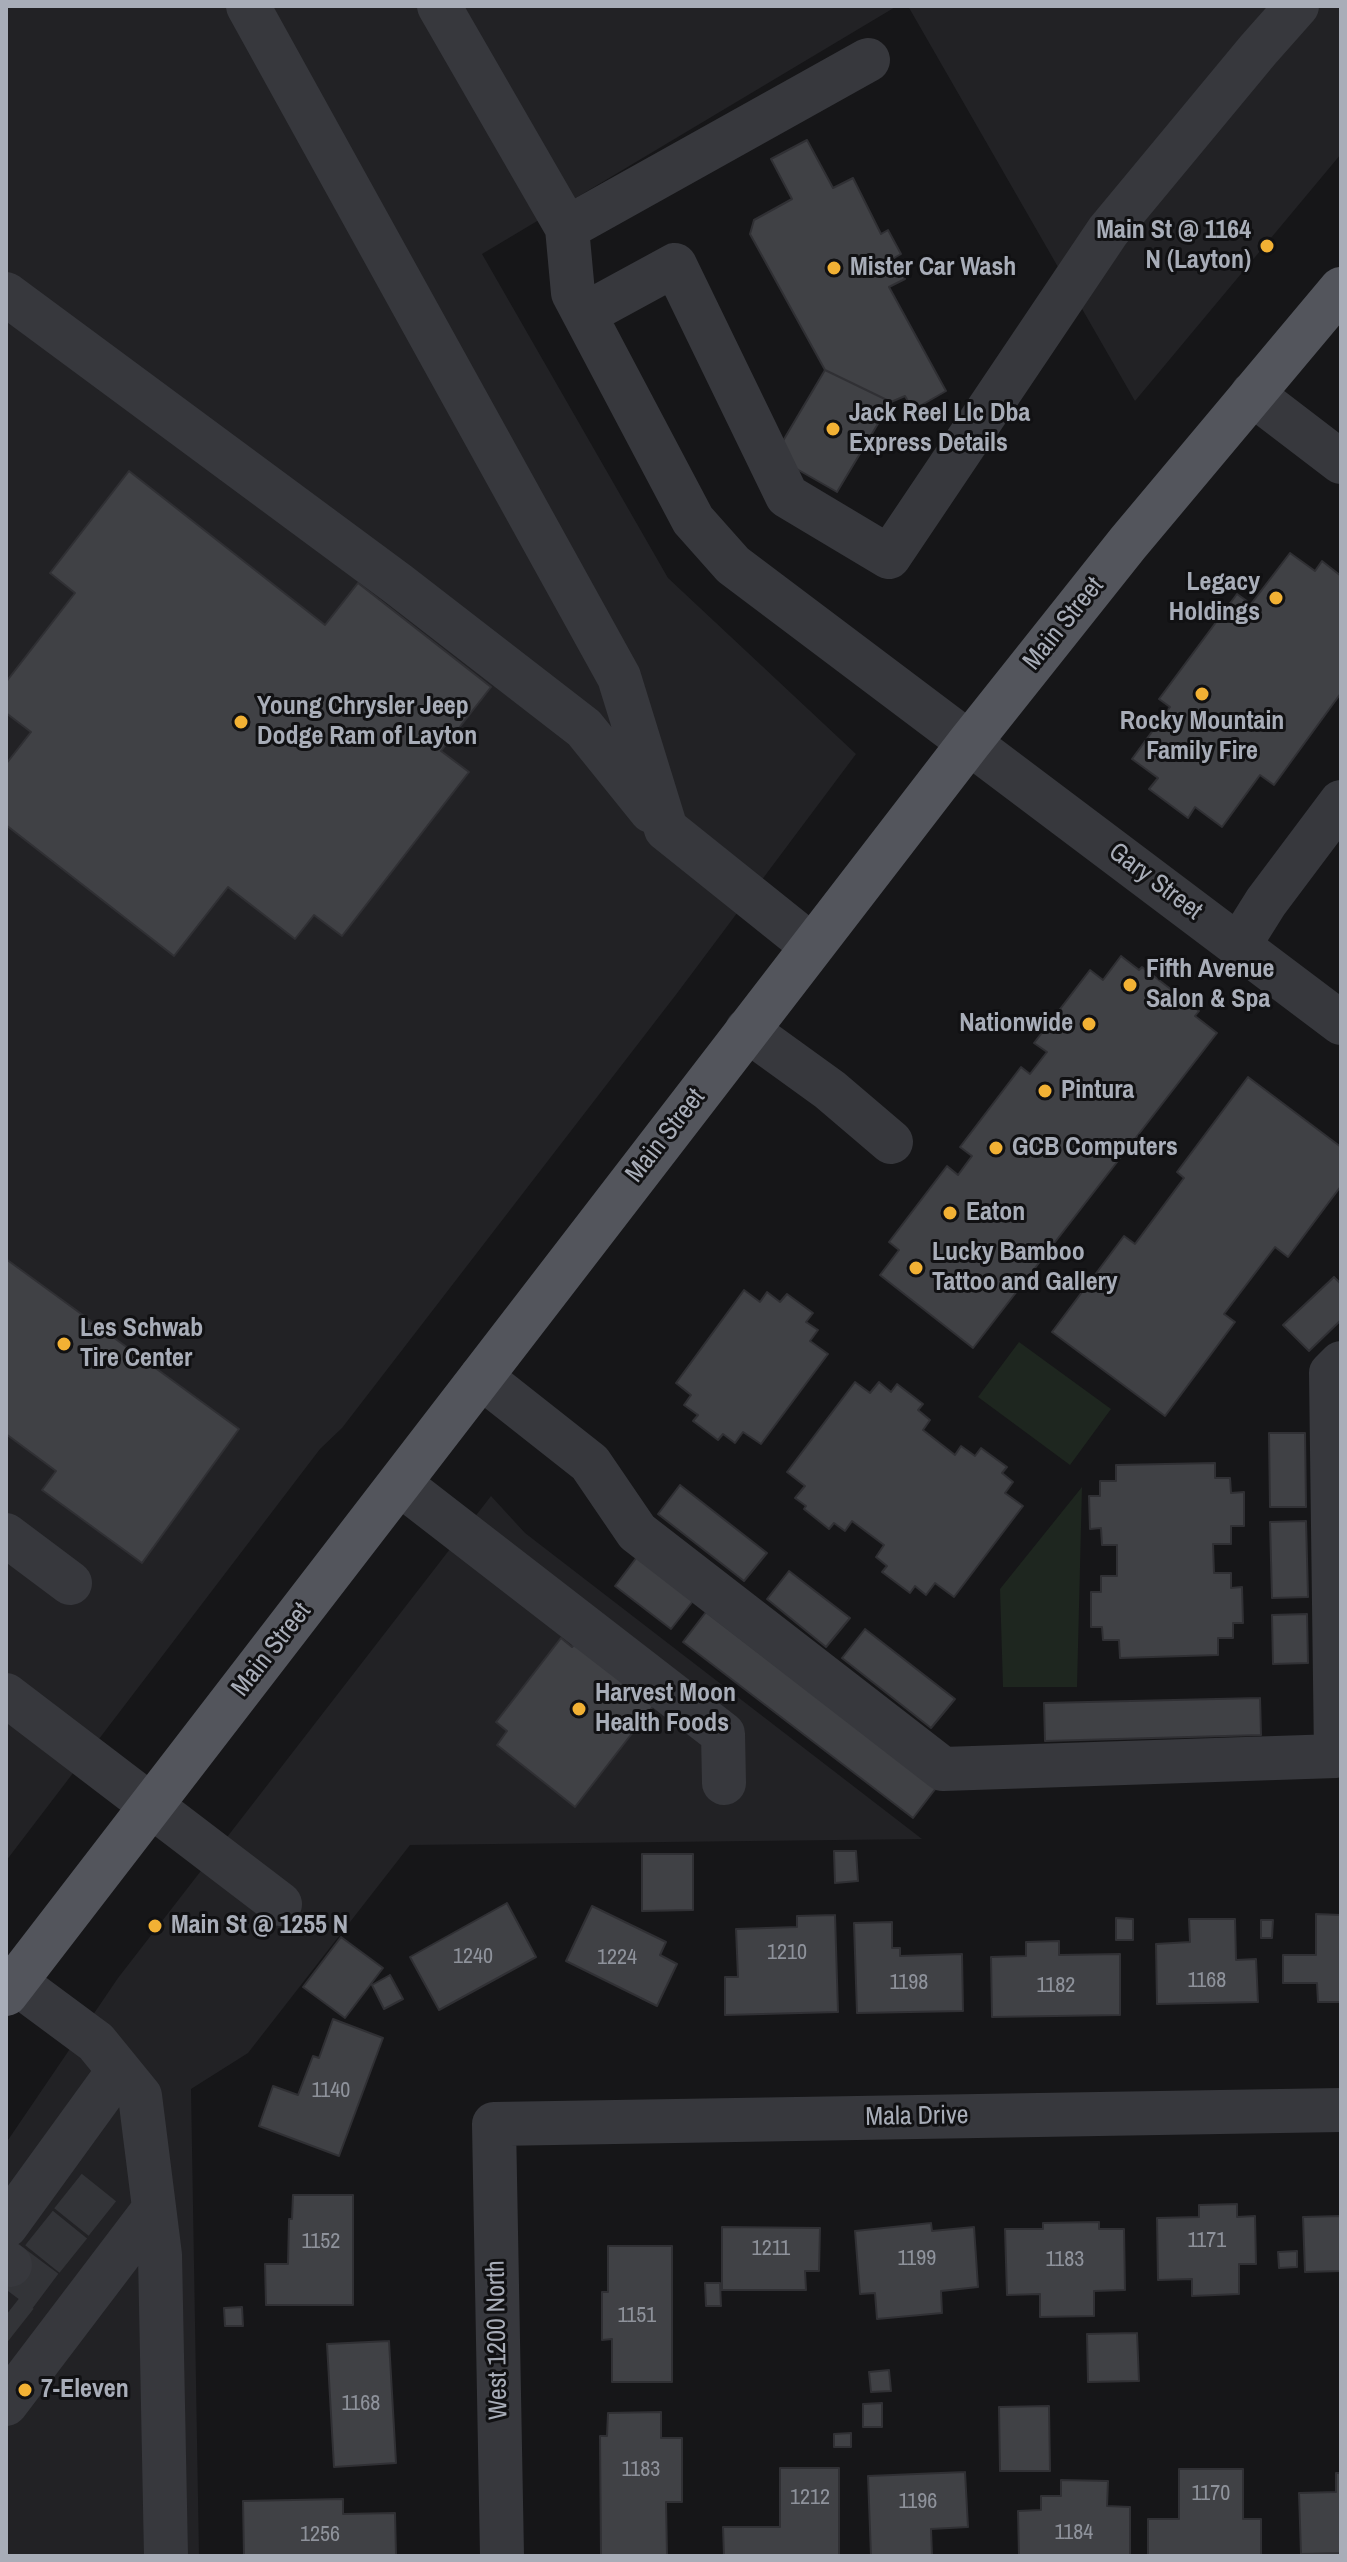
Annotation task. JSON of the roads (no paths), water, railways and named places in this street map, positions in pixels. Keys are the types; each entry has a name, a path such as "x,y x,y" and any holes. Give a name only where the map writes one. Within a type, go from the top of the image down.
{"main road":[{"name":"Main Street","path":"11,1988 969,743 1341,289"}],"street":[{"path":"248,6 619,677 666,829"},
{"path":"439,6 567,228 868,60"},
{"path":"585,314 675,265 787,496 889,557 1108,231 1297,6"},
{"name":"Gary Street","path":"567,228 573,293 693,520 733,565 1341,1023"},
{"path":"6,294 398,584 584,728 666,829 812,946"},
{"path":"1252,394 1341,462"},
{"path":"1239,945 1266,902 1341,802"},
{"path":"747,1030 830,1090 891,1142"},
{"path":"481,1377 590,1463 637,1532 943,1769 1336,1756 1331,1373 1341,1363"},
{"path":"400,1484 723,1734 724,1783"},
{"path":"6,1535 70,1583"},
{"path":"6,1695 280,1904"},
{"path":"10,2389 34,2337 88,2267 129,2223 140,2096 96,2042 11,1988"},
{"path":"16,2239 57,2181 119,2070"},
{"name":"Mala Drive","path":"494,2124 1341,2110"},
{"name":"West 1200 North","path":"494,2124 502,2556"},
{"path":"129,2223 160,2255 166,2556"}],"tunnel":[{"path":"68,2191 103,2219"},
{"path":"39,2228 75,2257"},
{"path":"10,2265 46,2292"},
{"path":"6,2315 20,2326"}],"place":[{"name":"Main St @ 1164 N (Layton)","path":"1267,246"},
{"name":"Mister Car Wash","path":"834,268"},
{"name":"Jack Reel Llc Dba Express Details","path":"833,429"},
{"name":"Legacy Holdings","path":"1276,598"},
{"name":"Rocky Mountain Family Fire","path":"1202,694"},
{"name":"Young Chrysler Jeep Dodge Ram of Layton","path":"241,722"},
{"name":"Fifth Avenue Salon & Spa","path":"1130,985"},
{"name":"Nationwide","path":"1089,1024"},
{"name":"Pintura","path":"1045,1091"},
{"name":"GCB Computers","path":"996,1148"},
{"name":"Eaton","path":"950,1213"},
{"name":"Lucky Bamboo Tattoo and Gallery","path":"916,1268"},
{"name":"Les Schwab Tire Center","path":"64,1344"},
{"name":"Harvest Moon Health Foods","path":"579,1709"},
{"name":"Main St @ 1255 N","path":"155,1926"},
{"name":"7-Eleven","path":"25,2390"}]}
